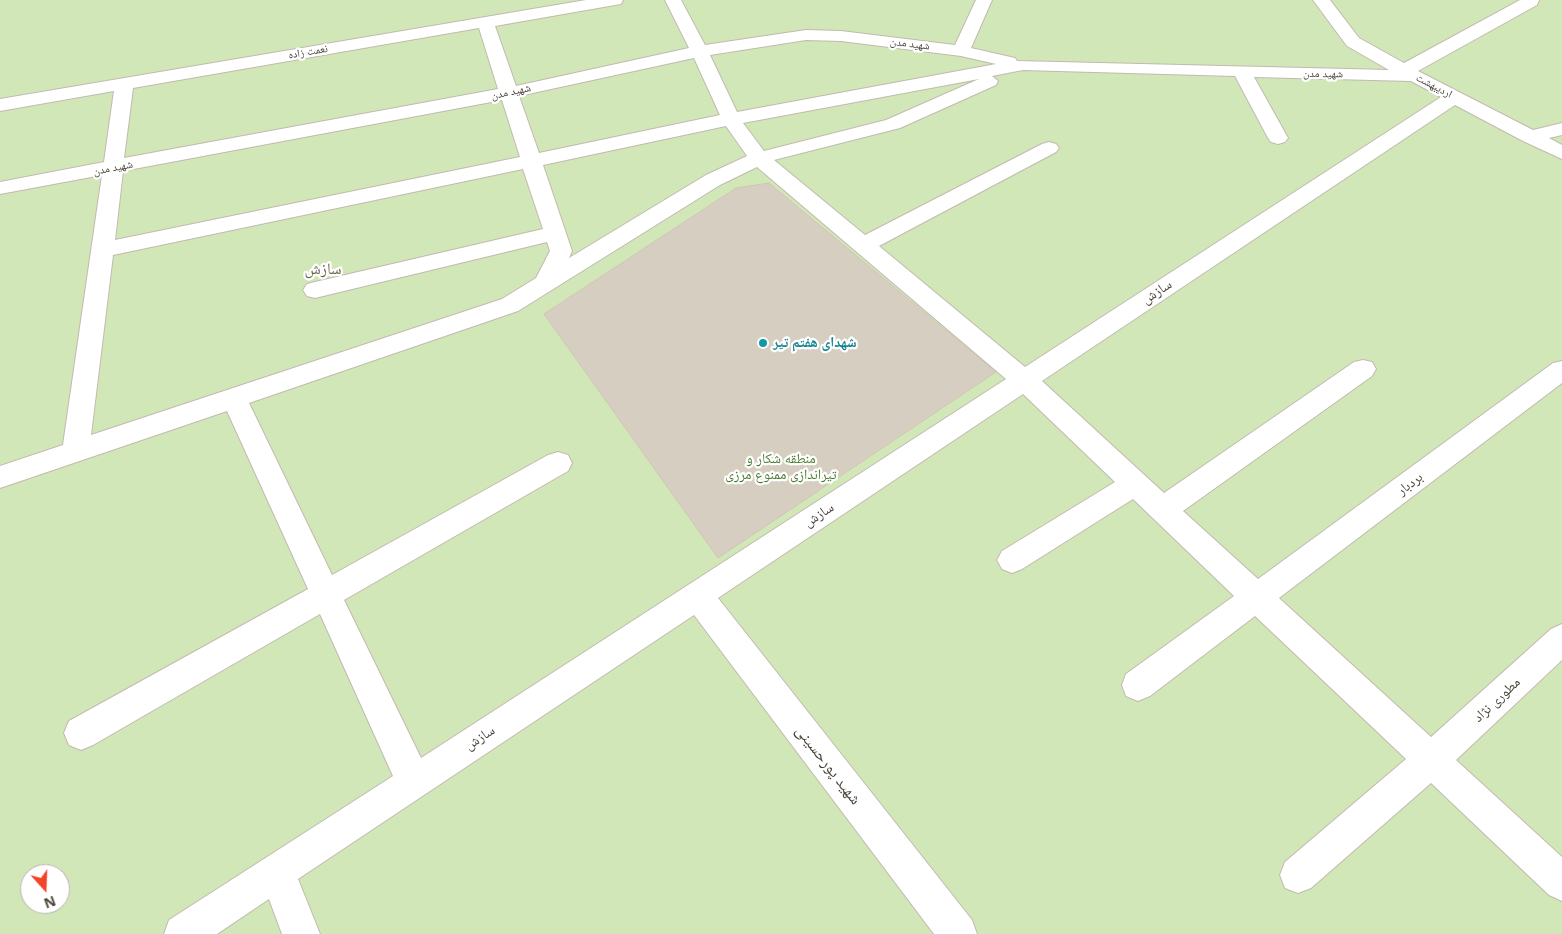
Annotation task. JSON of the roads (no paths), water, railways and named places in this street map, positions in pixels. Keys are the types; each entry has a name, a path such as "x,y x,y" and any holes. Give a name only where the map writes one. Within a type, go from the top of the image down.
{"street":[{"name":"نعمت زاده","path":"0,104 615,0"},
{"path":"673,0 731,119 759,158 1024,380 1562,882"},
{"path":"961,51 984,0"},
{"name":"اردیبهشت","path":"1321,0 1353,42 1562,153"},
{"path":"1409,73 1531,1"},
{"path":"485,21 561,251 546,280"},
{"name":"شهید مدن","path":"0,188 509,93 700,52 806,35 841,36 961,51 1023,65 1242,72 1409,73"},
{"path":"0,477 510,305 546,280 712,180 759,158 893,124 1023,65"},
{"name":"شهید مدن","path":"102,250 731,119 1023,65"},
{"path":"1242,72 1278,138"},
{"path":"76,451 124,84"},
{"name":"سازش","path":"184,934 1454,97"},
{"path":"1530,137 1562,129"},
{"path":"864,245 1049,148"},
{"path":"315,290 555,233"},
{"path":"1164,509 1364,369"},
{"name":"بردبار","path":"1138,685 1562,370"},
{"path":"234,398 414,782"},
{"path":"82,732 558,463"},
{"path":"1012,560 1136,483"},
{"name":"شهید پورحسینی","path":"697,595 958,934"},
{"name":"مطوری نژاد","path":"1298,874 1431,760 1562,639"},
{"path":"277,872 301,934"}],"place":[{"name":"شهدای هفتم تیر","path":"763,343"}],"district":[{"name":"سازش","path":"323,269"}],"park label":[{"name":"منطقه شکار و تیراندازی ممنوع مرزی","path":"781,468"}]}
